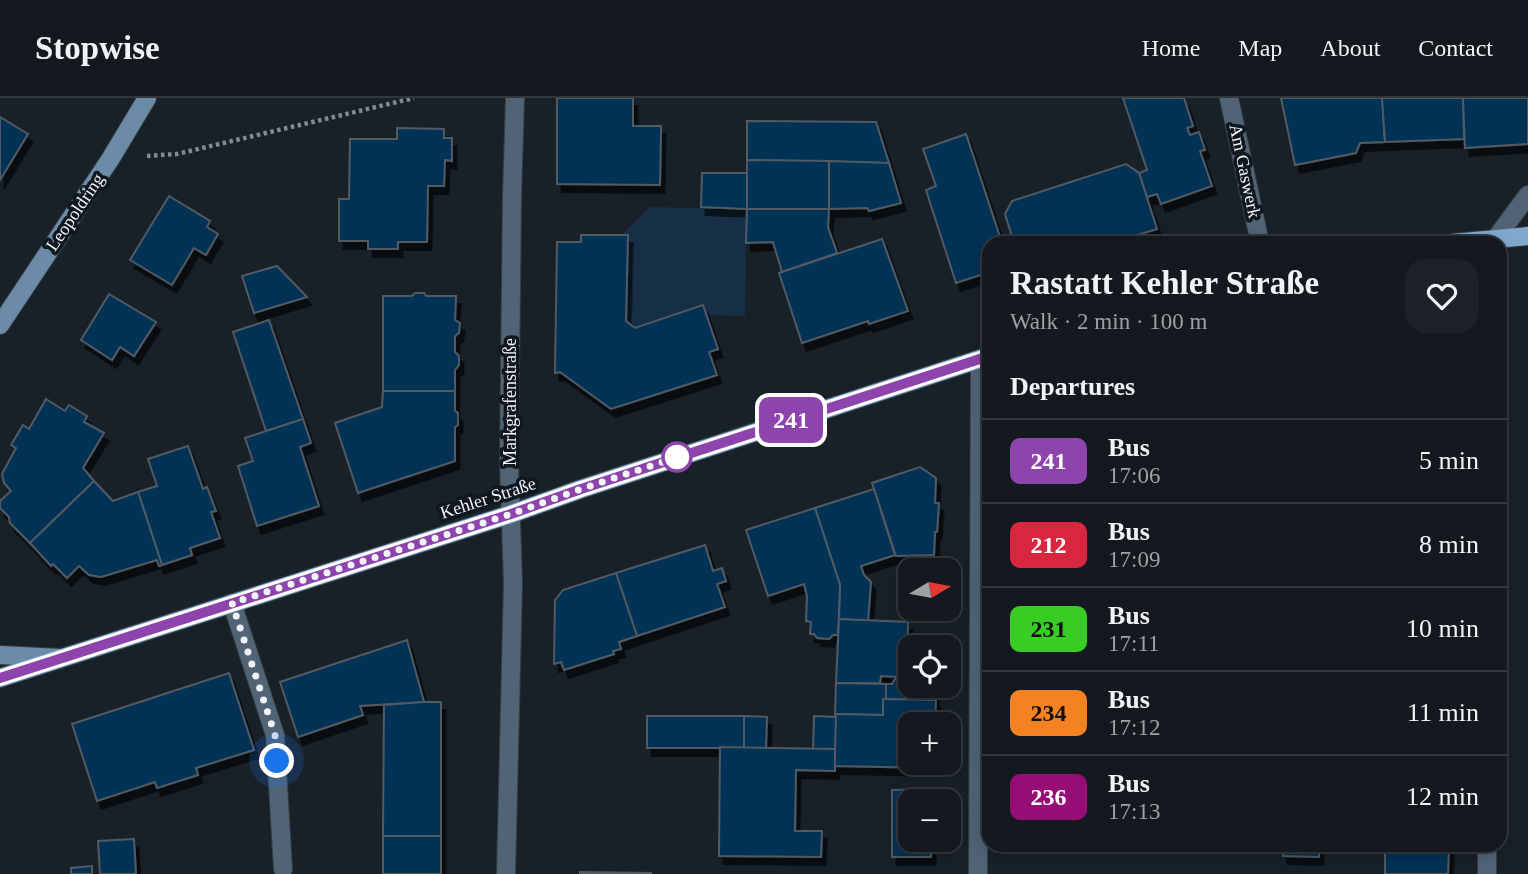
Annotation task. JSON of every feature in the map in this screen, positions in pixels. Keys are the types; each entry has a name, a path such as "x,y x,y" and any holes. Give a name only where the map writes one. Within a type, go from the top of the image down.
{"main road":[{"name":"Leopoldring","path":"0,325 111,158 147,98"},
{"path":"1507,239 1528,236"},
{"name":"Kehler Straße","path":"0,678 982,359"},
{"path":"0,655 64,658"}],"street":[{"name":"Markgrafenstraße","path":"506,874 513,583 509,421 515,98"},
{"name":"Am Gaswerk","path":"1229,98 1259,236"},
{"path":"1499,236 1528,195"},
{"path":"978,874 982,530"},
{"path":"232,603 275,735 283,869"},
{"path":"1487,852 1487,874"}],"path":[{"path":"111,158 177,154 414,98"}],"shaded area":[{"path":"650,207 747,209 745,316 706,315 703,305 635,328 626,321 628,236 621,236"}],"building":[{"path":"557,98 633,98 633,126 661,126 660,185 557,184"},
{"path":"1123,98 1184,98 1193,126 1187,128 1190,135 1199,132 1205,150 1200,151 1212,186 1161,204 1157,194 1147,197 1139,173 1147,170"},
{"path":"1281,98 1382,98 1385,142 1360,143 1356,153 1295,165"},
{"path":"1382,98 1463,98 1464,139 1385,142"},
{"path":"1463,98 1528,98 1528,144 1465,148"},
{"path":"0,117 28,134 0,180"},
{"path":"747,121 876,122 889,163 747,160"},
{"path":"397,128 444,129 444,138 452,138 452,161 445,160 444,186 428,186 427,242 398,242 398,249 368,249 368,241 339,241 339,199 349,199 350,139 397,139"},
{"path":"966,134 1000,236 982,236 982,274 956,283 926,190 936,186 923,149"},
{"path":"747,160 829,161 829,209 747,209"},
{"path":"829,161 889,163 901,203 869,211 867,208 829,209"},
{"path":"1126,164 1139,173 1157,229 1134,236 1012,236 1005,214 1012,201"},
{"path":"702,173 747,173 747,209 701,207"},
{"path":"169,196 210,221 207,227 218,234 206,255 194,248 172,285 130,260"},
{"path":"747,209 829,209 828,227 837,253 782,272 773,242 746,243"},
{"path":"581,235 628,235 626,321 635,328 703,305 718,349 709,352 717,375 611,409 560,372 555,373 557,242 581,242"},
{"path":"882,239 908,311 802,343 779,273"},
{"path":"277,266 307,297 254,313 242,276"},
{"path":"415,293 424,293 426,296 456,296 455,320 460,323 459,333 455,336 455,352 459,356 459,365 455,370 455,391 383,391 383,296 412,296"},
{"path":"109,294 156,322 134,356 120,347 112,360 81,340"},
{"path":"269,320 303,419 266,431 233,332"},
{"path":"383,391 455,391 458,425 455,427 455,461 358,493 335,423 382,407"},
{"path":"46,399 65,411 69,405 87,416 84,422 104,433 83,468 94,481 30,543 10,523 9,517 0,508 0,501 11,491 4,483 2,474 16,448 11,445 23,425 29,429"},
{"path":"303,419 311,443 300,447 319,506 257,526 238,466 253,461 245,438"},
{"path":"188,446 203,489 207,487 216,511 211,512 220,538 190,548 192,555 162,565 138,492 157,486 148,459"},
{"path":"920,467 936,478 935,503 939,503 934,555 896,556 872,483"},
{"path":"94,481 113,501 138,492 162,565 159,566 157,560 101,577 89,575 79,566 67,578 53,564 51,566 30,543"},
{"path":"874,489 895,555 861,566 864,575 871,582 868,621 839,619 840,585 815,508"},
{"path":"815,508 840,585 838,635 829,639 810,634 811,622 806,621 807,596 804,584 768,596 746,530"},
{"path":"705,545 713,571 722,568 726,581 717,584 725,607 637,636 616,573"},
{"path":"616,573 637,636 619,642 621,649 613,651 614,654 564,670 561,662 554,664 555,600 563,590"},
{"path":"839,619 908,622 908,635 898,635 897,677 881,676 880,683 836,683"},
{"path":"407,640 424,702 360,706 363,715 298,737 280,682"},
{"path":"229,673 254,750 196,768 198,775 157,788 155,782 97,801 72,724"},
{"path":"898,675 898,698 934,700 886,699 886,684 892,684"},
{"path":"836,683 886,684 883,715 835,714"},
{"path":"883,699 936,700 936,712 898,712 898,767 835,766 835,714 883,715"},
{"path":"441,702 441,836 383,836 384,705"},
{"path":"647,716 744,716 744,748 647,748"},
{"path":"744,716 767,717 766,748 744,748"},
{"path":"814,716 836,717 835,749 813,749"},
{"path":"720,747 835,749 835,771 796,770 795,831 822,831 821,857 719,856"},
{"path":"892,790 898,790 898,852 931,852 931,857 892,857"},
{"path":"383,836 441,836 441,874 383,874"},
{"path":"134,839 136,874 100,874 98,841"},
{"path":"1283,852 1319,852 1319,857 1283,856"},
{"path":"1385,852 1449,852 1448,874 1385,874"},
{"path":"92,866 92,874 71,874 71,868"},
{"path":"651,873 651,874 580,874"}],"bus line":[{"name":"241","path":"0,678 511,514 982,358"}],"route":[{"path":"277,761 275,735 232,603 511,514 677,457"}]}
